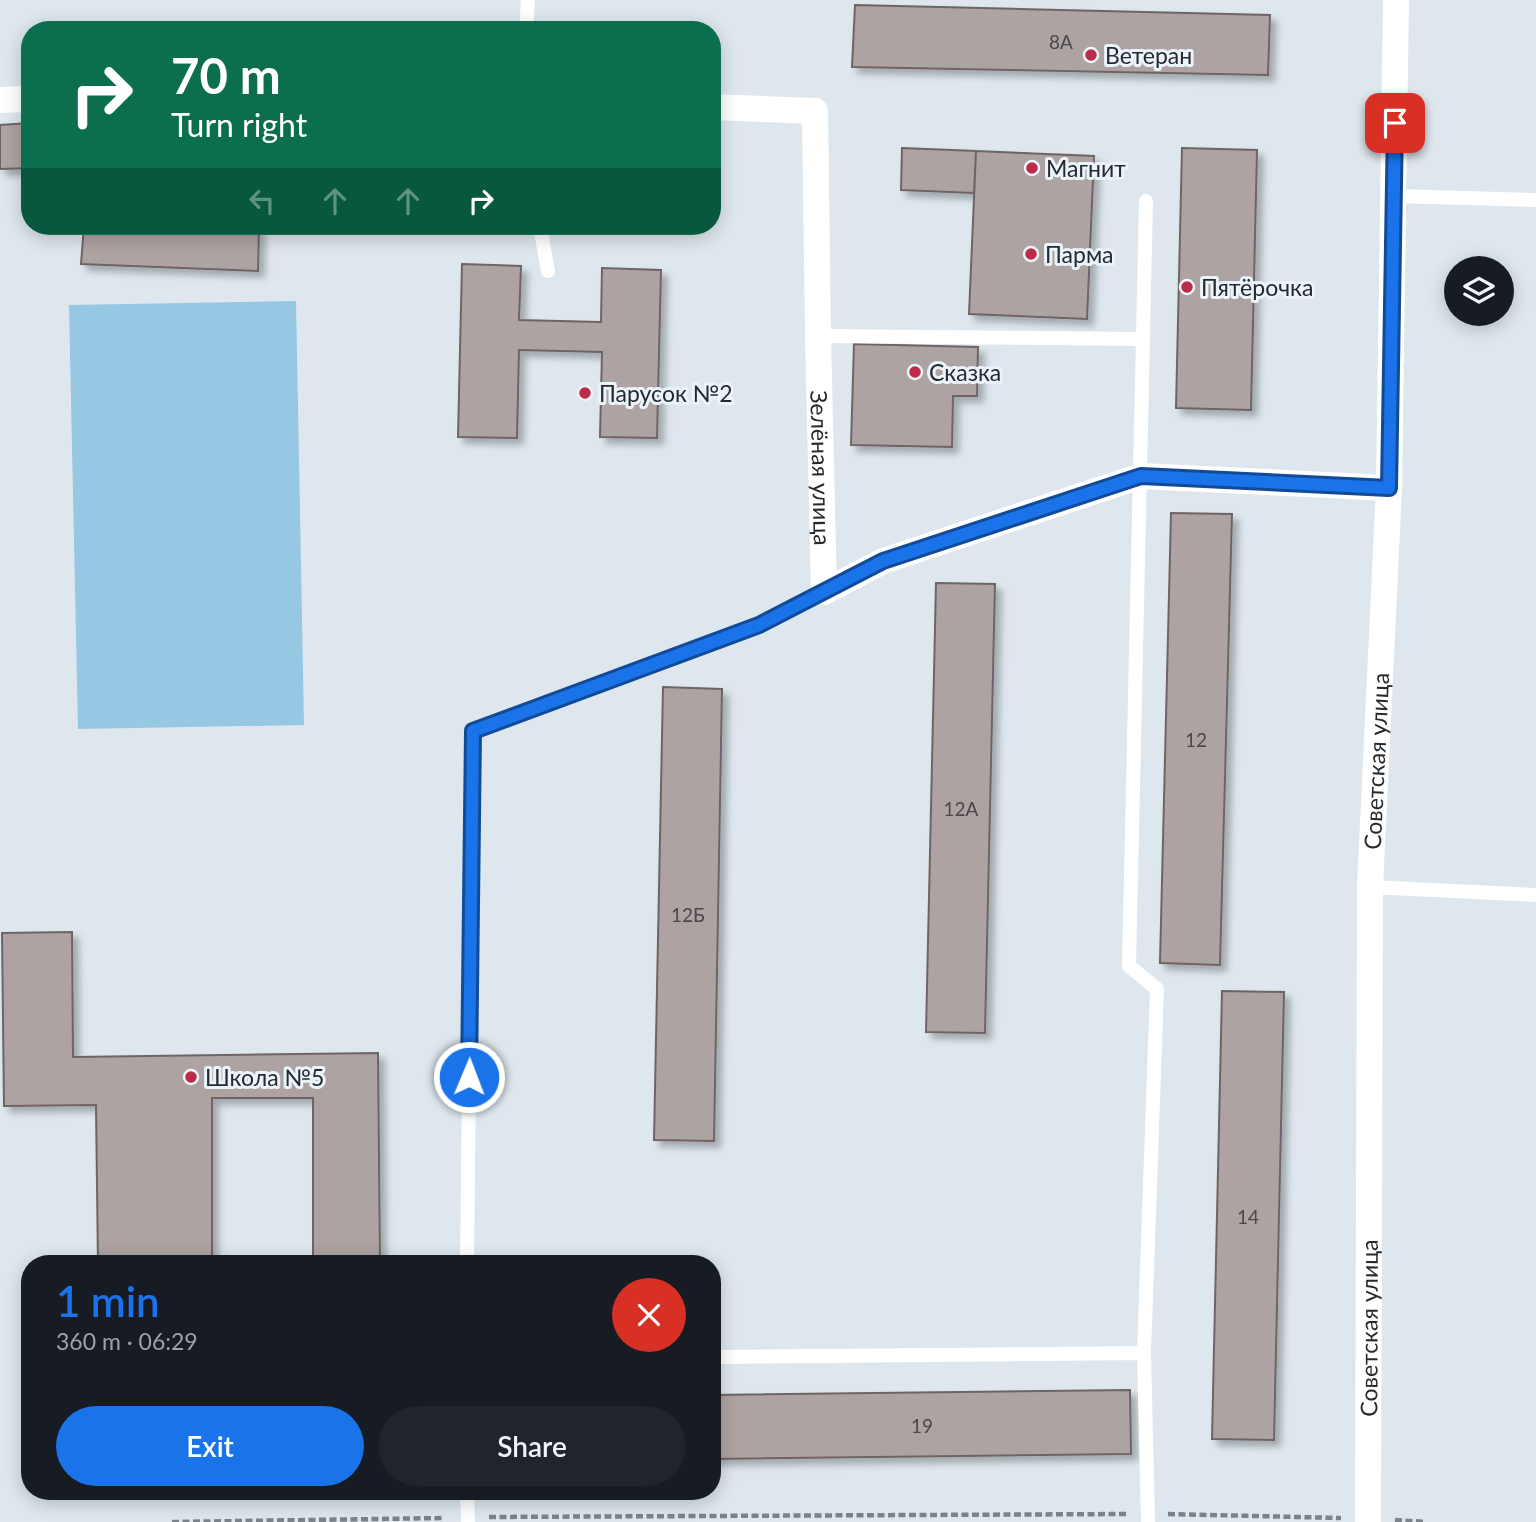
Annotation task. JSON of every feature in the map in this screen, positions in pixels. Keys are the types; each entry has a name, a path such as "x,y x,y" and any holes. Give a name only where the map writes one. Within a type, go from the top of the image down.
{"street":[{"name":"Советская улица","path":"1368,1520 1370,887 1389,488 1396,0"},
{"path":"0,100 21,99"},
{"name":"Зелёная улица","path":"721,107 815,111 824,592"},
{"path":"824,592 883,561 1141,476 1389,488"}],"lane":[{"path":"527,21 528,0"},
{"path":"1394,196 1536,200"},
{"path":"1146,201 1129,966 1157,989 1144,1353 1148,1518"},
{"path":"542,235 548,271"},
{"path":"818,336 1142,339"},
{"path":"467,1255 473,731 759,625 824,592"},
{"path":"1370,887 1536,895"},
{"path":"721,1357 1144,1353"},
{"path":"467,1500 468,1520"}],"path":[{"path":"172,1522 1148,1518 1426,1522"}],"shaded area":[{"path":"296,301 304,725 78,729 69,305"}],"building":[{"path":"855,5 1270,15 1268,75 852,67"},
{"path":"21,124 21,168 0,169 0,125"},
{"path":"902,148 976,151 974,193 901,190"},
{"path":"1182,148 1257,150 1251,410 1176,408"},
{"name":"Парма","path":"976,151 1094,156 1087,319 969,314"},
{"path":"83,235 259,235 258,271 81,264"},
{"path":"462,264 521,266 519,320 601,322 602,268 661,270 657,438 600,437 602,352 519,350 517,438 458,437"},
{"name":"Сказка","path":"854,344 978,347 977,396 953,396 952,447 851,445"},
{"path":"1171,513 1232,514 1220,965 1160,963"},
{"path":"936,583 995,584 985,1033 926,1032"},
{"path":"663,687 722,689 714,1141 654,1140"},
{"name":"Школа №5","path":"72,932 73,1057 378,1053 380,1255 313,1255 313,1098 212,1098 212,1255 98,1255 96,1105 4,1106 2,933"},
{"path":"1222,991 1284,992 1274,1440 1212,1439"},
{"path":"1130,1390 1131,1454 721,1459 721,1395"}],"place":[{"name":"Ветеран","path":"1091,55"},
{"name":"Магнит","path":"1032,168"},
{"name":"Парма","path":"1031,254"},
{"name":"Пятёрочка","path":"1187,287"},
{"name":"Сказка","path":"915,372"},
{"name":"Парусок №2","path":"585,393"},
{"name":"Школа №5","path":"191,1077"}],"route":[{"path":"469,1077 473,731 759,625 883,561 1141,476 1389,488 1395,123"}]}
